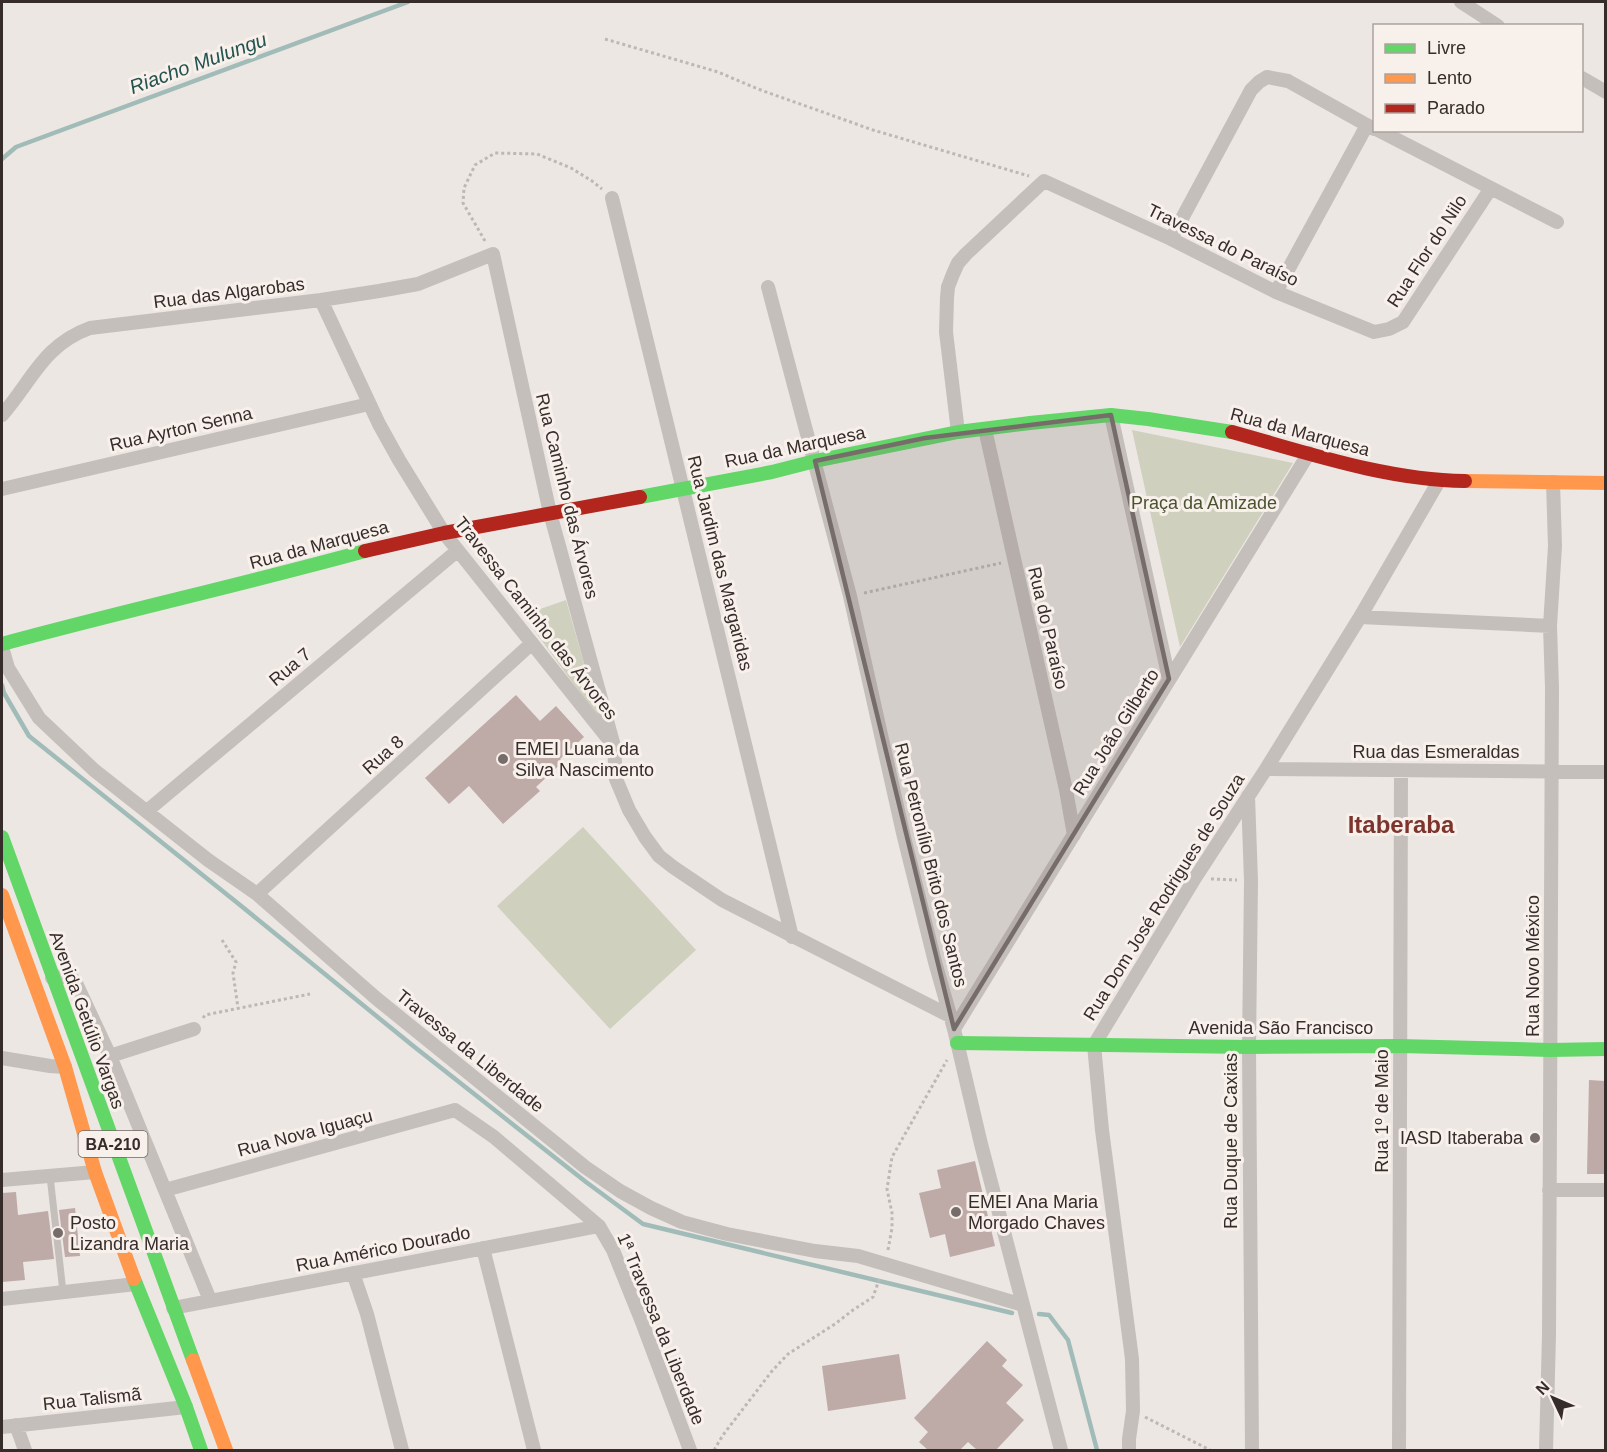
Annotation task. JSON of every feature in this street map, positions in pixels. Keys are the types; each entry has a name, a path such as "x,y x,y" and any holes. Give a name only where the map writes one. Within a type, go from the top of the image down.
{"street":[{"path":"1461,2 1495,24"},
{"path":"1171,239 1251,90 1267,77 1288,81 1373,128 1276,292"},
{"path":"1583,79 1605,92"},
{"path":"1381,132 1557,222"},
{"path":"958,432 946,332 948,287 958,263 966,254 1044,180"},
{"name":"Travessa do Paraíso","path":"1044,180 1171,239 1276,292 1374,332 1389,329"},
{"name":"Rua Flor do Nilo","path":"1389,329 1403,322 1491,188"},
{"name":"Rua Jardim das Margaridas","path":"612,198 792,937"},
{"name":"Rua das Algarobas","path":"2,415 42,360 75,333 83,330 321,300 418,284 493,254"},
{"name":"Rua Caminho das Árvores","path":"493,254 550,513 614,746"},
{"name":"Rua Petronílio Brito dos Santos","path":"768,287 850,596 935,962 1061,1450"},
{"name":"Travessa Caminho das Árvores","path":"321,300 369,404 399,460 444,533 614,746 616,779 629,810 659,856 722,900 866,972 954,1029"},
{"name":"Rua Ayrton Senna","path":"2,489 369,404"},
{"path":"1111,415 1169,680"},
{"name":"Rua da Marquesa","path":"2,646 113,614 388,545 772,472 814,460 958,432 1030,423 1111,415 1224,430 1369,469 1439,481 1605,483"},
{"name":"Rua do Paraíso","path":"985,429 1066,790 1074,835"},
{"name":"Rua João Gilberto","path":"954,1029 1309,453"},
{"name":"Rua Dom José Rodrigues de Souza","path":"1129,1450 1134,1391 1130,1338 1102,1130 1094,1045 1194,878 1266,769 1360,617 1439,481"},
{"name":"Rua Novo México","path":"1546,1450 1551,1050 1552,688 1550,626 1555,546 1553,482"},
{"name":"Rua 7","path":"147,811 457,551"},
{"path":"1360,617 1550,626"},
{"name":"Rua 8","path":"257,894 532,643"},
{"name":"Travessa da Liberdade","path":"2,646 8,668 39,718 93,770 208,860 257,894 377,999 585,1167 620,1191 682,1222 727,1234 815,1251 858,1256 1023,1305"},
{"name":"Rua das Esmeraldas","path":"1266,769 1605,772"},
{"name":"Rua 1º de Maio","path":"1399,1450 1401,771"},
{"name":"Rua Duque de Caxias","path":"1248,795 1251,881 1248,1047 1252,1450"},
{"name":"Avenida Getúlio Vargas","path":"2,837 226,1450"},
{"name":"Avenida Getúlio Vargas","path":"2,895 65,1067 95,1172 201,1450"},
{"path":"52,978 64,975 72,978 110,1056 210,1300"},
{"path":"110,1056 194,1029"},
{"name":"Avenida São Francisco","path":"954,1029 1094,1045 1605,1049"},
{"path":"2,1058 65,1067"},
{"name":"Rua Nova Iguaçu","path":"165,1190 455,1110"},
{"name":"1ª Travessa da Liberdade","path":"455,1110 494,1137 599,1226 613,1250 690,1450"},
{"path":"2,1180 95,1172"},
{"path":"1550,1190 1605,1190"},
{"name":"Rua Américo Dourado","path":"173,1308 599,1226"},
{"path":"483,1248 534,1450"},
{"path":"353,1273 367,1314 402,1450"},
{"path":"2,1299 136,1284"},
{"name":"Rua Talismã","path":"9,1426 186,1407"},
{"path":"9,1426 25,1450"}],"lane":[{"path":"50,1176 63,1292"}],"path":[{"path":"605,39 718,72 758,89 873,130 1044,180"},
{"path":"493,254 463,203 464,188 475,165 495,153 537,154 571,168 592,181 612,198"},
{"path":"850,596 945,577 1014,560"},
{"path":"1194,878 1251,881"},
{"path":"222,940 236,962 233,973 238,1008"},
{"path":"194,1029 205,1016 310,994"},
{"path":"714,1450 765,1380 789,1354 873,1297 885,1264 892,1228 892,1213 886,1189 892,1157 954,1029"},
{"path":"1133,1411 1210,1450"}],"highlighted area":[{"path":"1111,415 1169,679 954,1029 815,461 925,438"}],"green space":[{"name":"Praça da Amizade","path":"1132,430 1293,463 1180,647"},
{"path":"566,600 600,720 523,615"},
{"path":"583,827 696,950 610,1029 497,906"}],"building":[{"name":"EMEI Luana da Silva Nascimento","path":"516,695 540,721 556,706 584,737 560,759 563,762 536,787 540,791 503,824 469,786 449,804 425,778"},
{"path":"1589,1080 1605,1081 1605,1174 1587,1174"},
{"name":"EMEI Ana Maria Morgado Chaves","path":"975,1161 995,1246 950,1257 945,1234 930,1238 919,1193 941,1188 937,1170"},
{"path":"16,1192 18,1215 48,1211 54,1259 23,1262 25,1280 2,1282 2,1193"},
{"path":"75,1208 80,1256 65,1257 59,1210"},
{"path":"987,1341 1007,1360 1002,1366 1023,1385 1006,1403 1024,1420 996,1450 977,1450 968,1442 960,1450 928,1450 919,1442 928,1432 914,1418"},
{"path":"899,1354 906,1399 828,1411 822,1366"}],"waterway":[{"name":"Riacho Mulungu","path":"2,159 16,147 408,2"},
{"path":"2,685 4,693 29,736 412,1045 643,1224 1012,1313"},
{"path":"1039,1314 1049,1315 1068,1340 1097,1450"}],"traffic: fast":[{"path":"640,497 772,472 958,432 1030,423 1111,415 1232,432"},
{"path":"2,644 365,551"},
{"path":"2,837 193,1360"},
{"path":"957,1043 1606,1049"},
{"path":"134,1279 201,1450"}],"traffic: slow":[{"path":"1465,481 1606,483"},
{"path":"2,895 65,1067 95,1172 134,1279"},
{"path":"193,1360 226,1450"}],"traffic: jam":[{"path":"1232,432 1377,471 1465,481"},
{"path":"365,551 444,533 640,497"}],"place":[{"name":"EMEI Luana da Silva Nascimento","path":"503,759"},
{"name":"IASD Itaberaba","path":"1535,1138"},
{"name":"EMEI Ana Maria Morgado Chaves","path":"956,1212"},
{"name":"Posto Lizandra Maria","path":"58,1233"}],"district":[{"name":"Itaberaba","path":"1401,825"}]}
